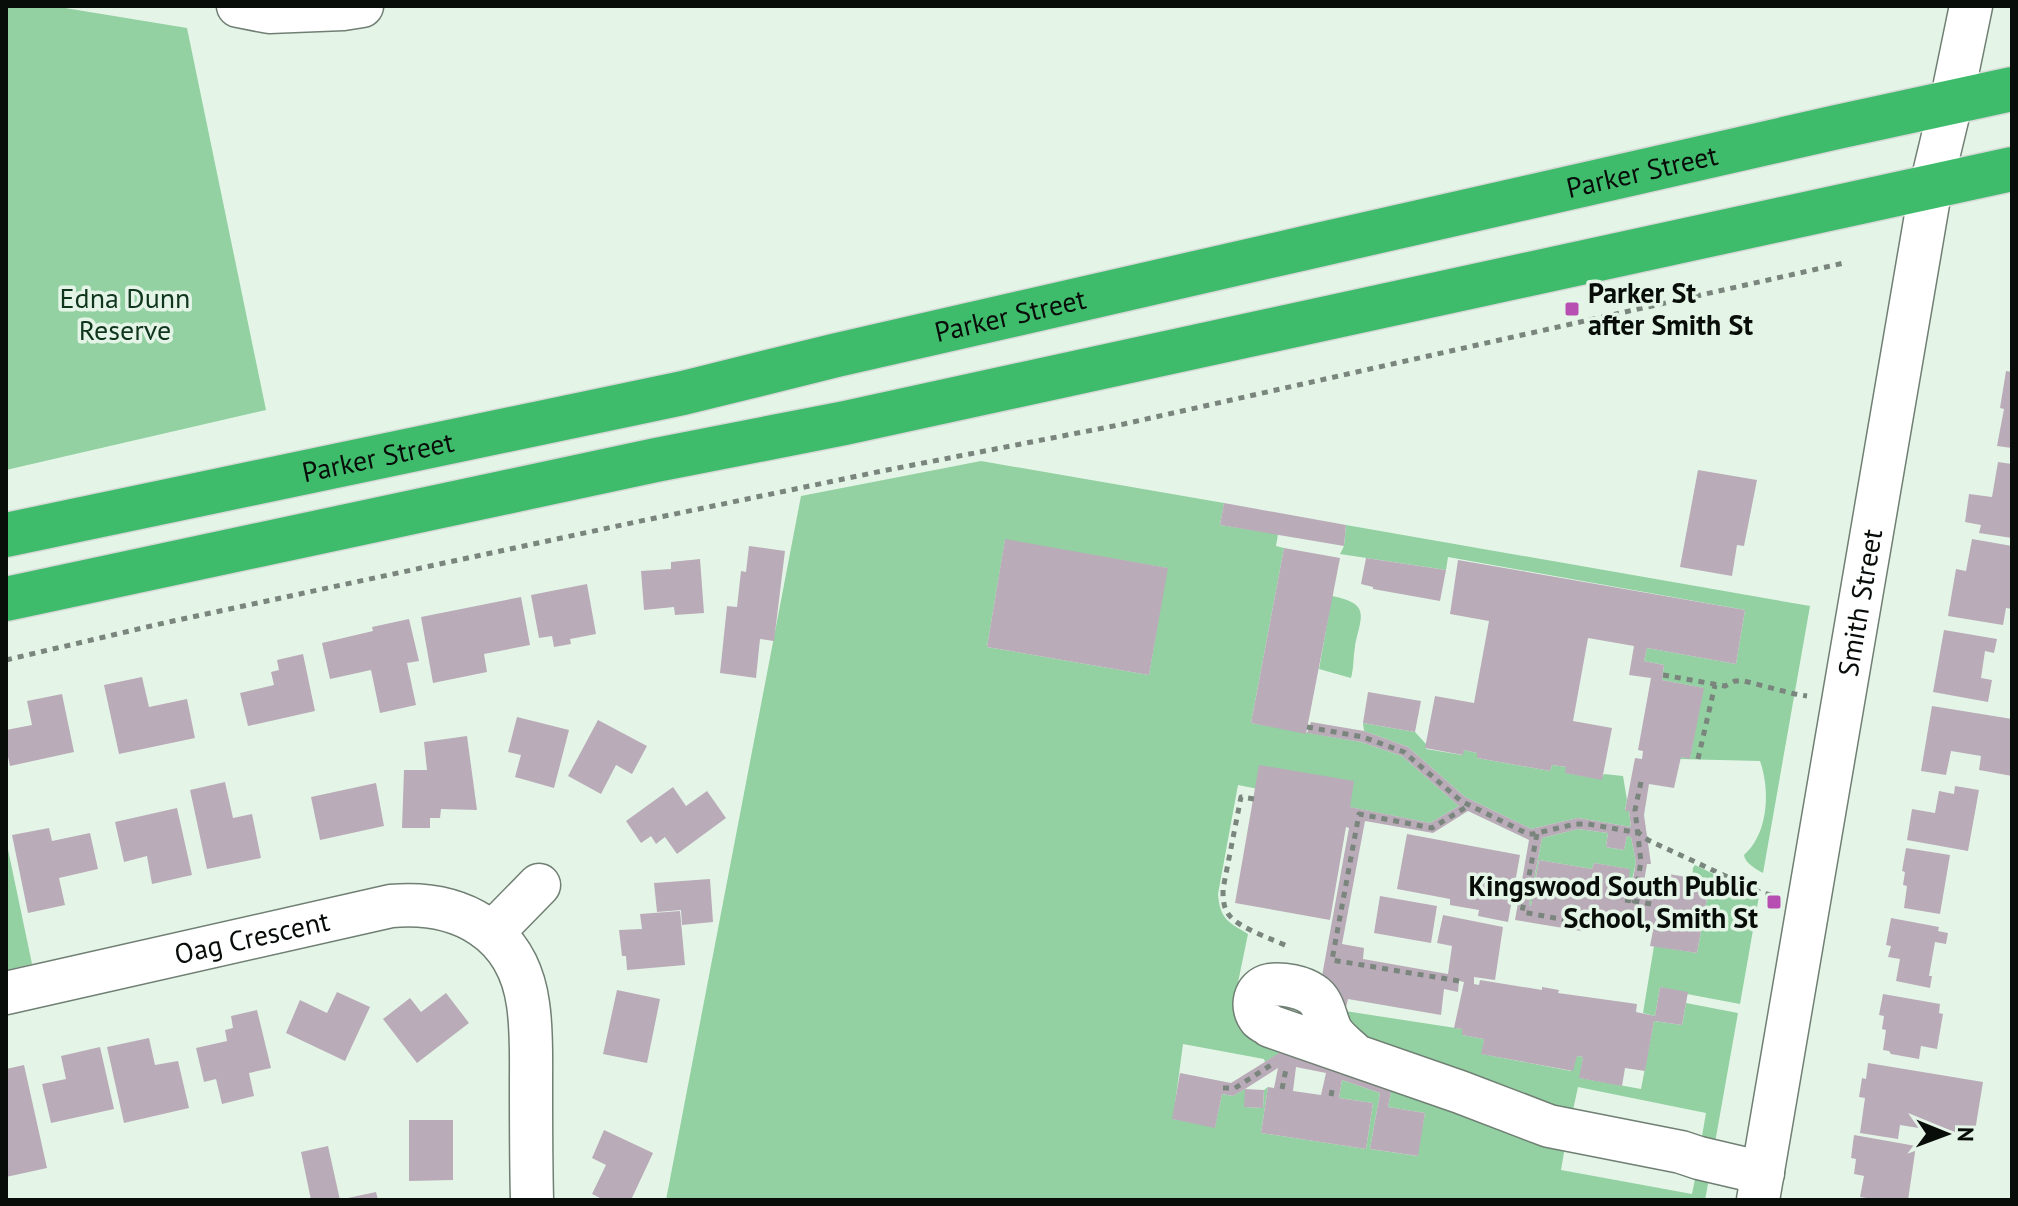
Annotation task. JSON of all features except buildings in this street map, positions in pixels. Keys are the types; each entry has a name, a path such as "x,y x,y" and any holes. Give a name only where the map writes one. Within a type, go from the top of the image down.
{"highway":[{"name":"Parker Street","path":"6,535 683,393 837,355 2012,89"},
{"path":"6,599 641,463 845,423 2012,169"}],"street":[{"path":"259,8 343,9 362,6"},
{"name":"Smith Street","path":"1760,1186 1931,186 1971,6"},
{"path":"493,932 539,885"},
{"name":"Oag Crescent","path":"6,993 391,906 438,907 466,917 493,932 510,954 521,976 528,1003 532,1200"},
{"path":"1354,1054 1549,1126 1681,1152 1760,1186"}],"path":[{"path":"6,660 636,522 1124,424 1844,263"},
{"path":"1663,675 1725,686 1744,681 1808,696"},
{"path":"1698,759 1715,685"},
{"path":"1307,727 1363,737 1404,752 1461,801 1528,834 1575,824 1639,833 1648,840 1772,895"},
{"path":"1634,901 1641,862 1635,810 1641,782"},
{"path":"1236,921 1227,911 1223,889 1241,797 1254,799"},
{"path":"1459,981 1332,960 1359,814 1432,828 1469,806"},
{"path":"1537,834 1522,912 1582,923"},
{"path":"1625,900 1657,905"},
{"path":"1282,1089 1288,1060"}],"green space":[{"name":"Edna Dunn Reserve","path":"6,6 53,6 187,28 266,410 6,470"},
{"path":"981,461 1224,503 1220,525 1278,534 1276,546 1284,548 1251,723 1361,742 1402,756 1459,806 1430,823 1238,785 1218,894 1226,919 1248,934 1236,992 1318,1061 1280,1053 1265,1062 1264,1059 1183,1044 1173,1119 1215,1127 1222,1094 1233,1096 1245,1089 1245,1107 1263,1108 1264,1090 1268,1087 1261,1133 1366,1149 1373,1103 1339,1098 1342,1080 1380,1093 1370,1149 1417,1156 1425,1113 1388,1107 1392,1087 1566,1141 1561,1170 1692,1194 1697,1169 1710,1173 1705,1200 666,1200 801,496","holes":["1005,540 1167,568 1149,675 987,647"]},
{"path":"1346,525 1810,606 1763,873 1744,855 1763,823 1766,797 1760,761 1679,759 1690,758 1703,688 1662,680 1664,665 1644,661 1647,648 1736,664 1745,610 1448,557 1446,570 1340,554"},
{"path":"1332,596 1354,603 1361,614 1351,678 1319,669"},
{"path":"1363,723 1415,732 1426,744 1426,749 1462,755 1464,750 1477,753 1477,758 1550,771 1552,765 1566,767 1566,773 1601,779 1604,774 1623,776 1627,800 1625,810 1629,811 1631,827 1578,818 1531,829 1465,797 1408,747 1364,731"},
{"path":"1578,829 1608,833 1606,847 1624,850 1627,836 1631,837 1636,862 1631,885 1628,884 1629,869 1594,863 1592,869 1539,860 1529,905 1542,838"},
{"path":"6,840 32,964 6,970"},
{"path":"1695,865 1759,896 1740,1004 1660,987 1655,1016 1643,1013 1654,946 1697,953 1710,882 1692,878"},
{"path":"1686,1003 1738,1013 1713,1154 1700,1148 1706,1113 1578,1087 1570,1124 1363,1050 1345,1011 1462,1029 1462,1035 1484,1039 1482,1054 1571,1071 1577,1056 1583,1057 1580,1078 1641,1089 1654,1021 1682,1025"}],"place":[{"name":"Parker St after Smith St","path":"1572,309"},
{"name":"Kingswood South Public School, Smith St","path":"1774,902"}]}
